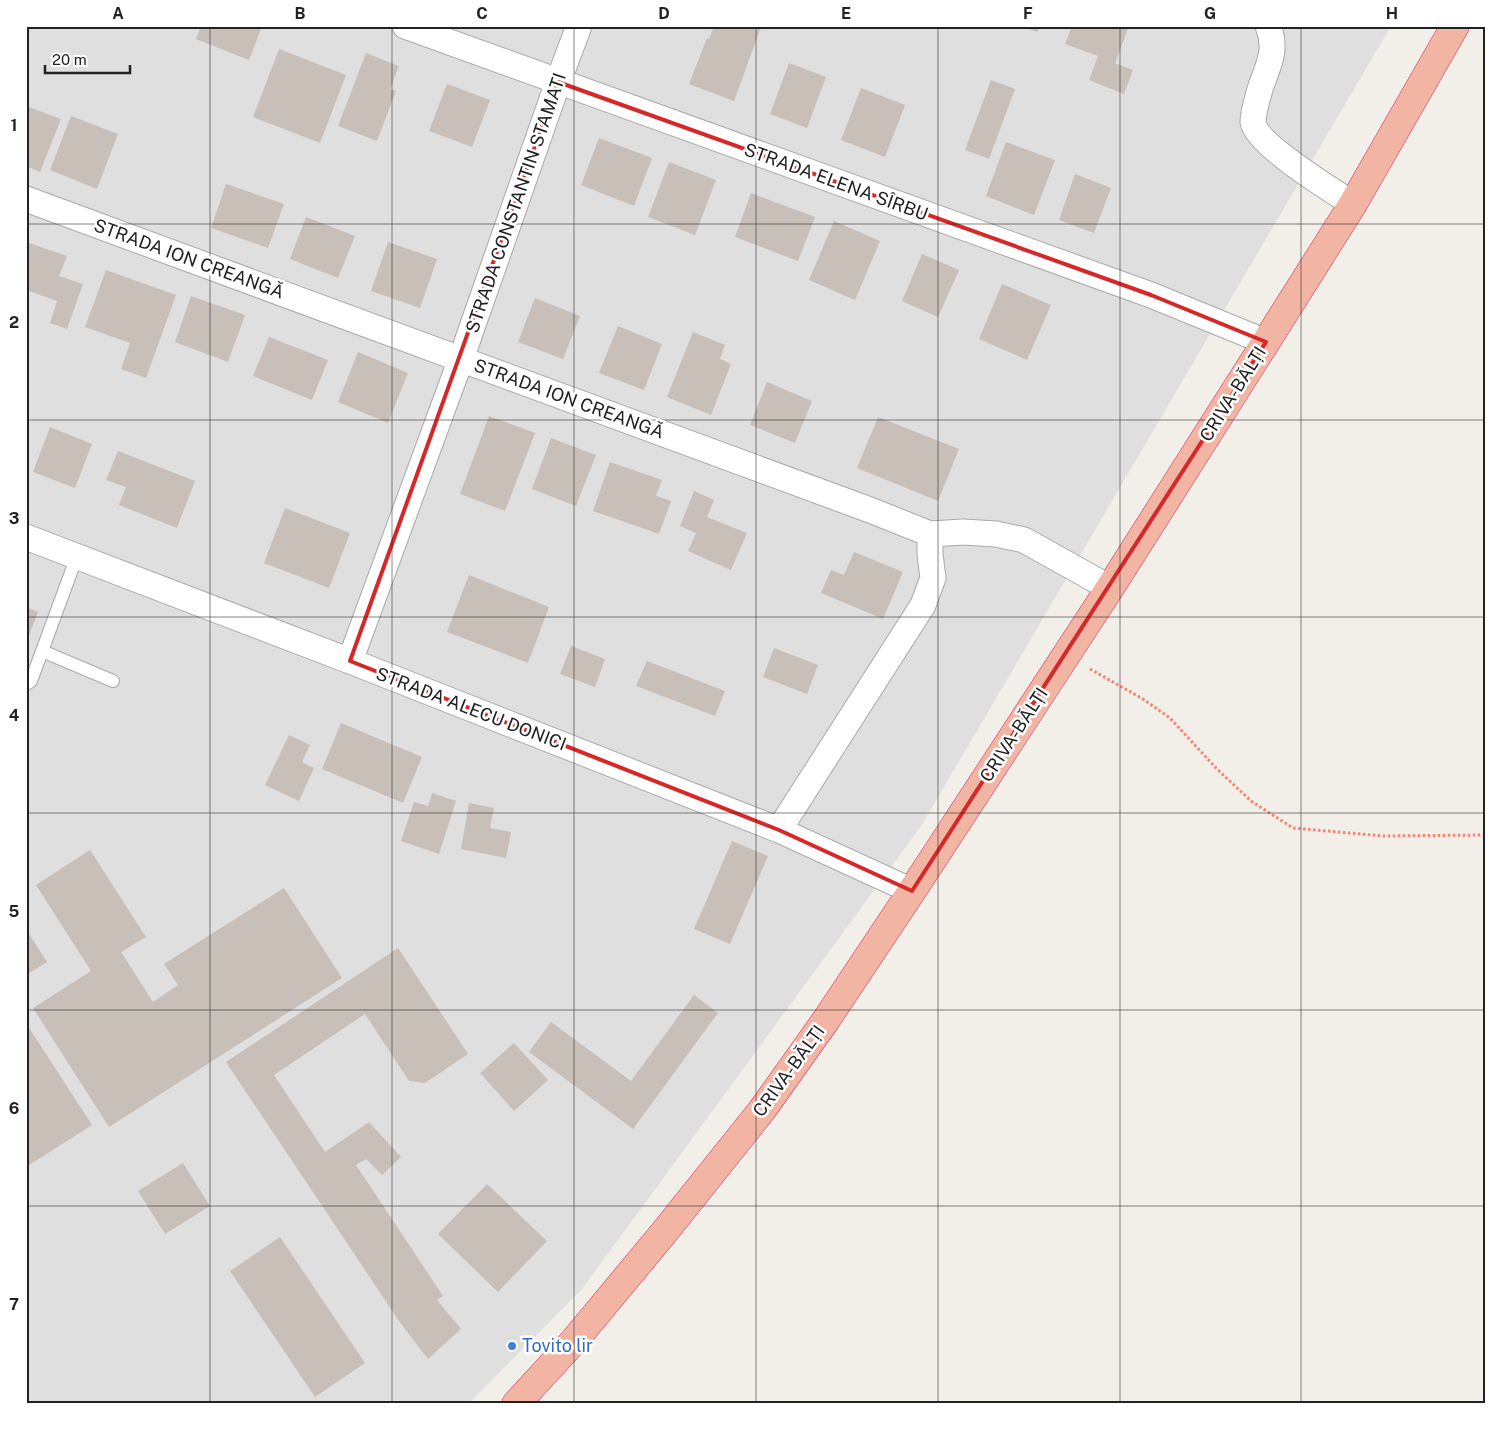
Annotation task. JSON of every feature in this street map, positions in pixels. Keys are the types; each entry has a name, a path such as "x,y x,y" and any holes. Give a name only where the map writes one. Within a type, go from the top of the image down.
{"highway":[{"name":"CRIVA-BĂLȚI","path":"516,1404 580,1334 662,1235 762,1110 826,1020 1066,656 1266,342 1352,204 1456,26"}],"street":[{"name":"STRADA ELENA SÎRBU","path":"405,26 1151,295 1266,342"},
{"name":"STRADA CONSTANTIN STAMATI","path":"350,662 461,359 579,26"},
{"path":"1268,26 1272,36 1272,57 1260,88 1253,123 1261,137 1274,149 1352,204"},
{"name":"STRADA ION CREANGĂ","path":"26,199 861,506 930,534 963,532 996,534 1024,540 1110,588"},
{"path":"779,830 922,605 933,578 930,534"},
{"name":"STRADA ALECU DONICI","path":"26,537 779,830 912,891"}],"lane":[{"path":"26,684 31,681 77,556"},
{"path":"42,651 113,681"}],"path":[{"path":"1066,656 1143,699 1170,718 1216,768 1250,801 1293,828 1383,836 1485,835"}],"highlighted area":[{"path":"558,82 1151,295 1266,342 912,891 779,830 350,661"}],"shaded area":[{"path":"26,26 1391,26 921,826 582,1289 468,1404 26,1404"}],"building":[{"path":"201,26 262,26 249,60 196,39"},
{"path":"714,26 761,27 734,101 689,84 707,38 709,39"},
{"path":"1022,26 1040,26 1037,32"},
{"path":"1072,26 1129,26 1115,63 1133,70 1124,94 1089,80 1098,56 1065,44"},
{"path":"279,49 346,75 320,143 253,117"},
{"path":"366,53 399,66 390,89 396,91 377,141 338,126"},
{"path":"789,63 826,77 807,128 770,114"},
{"path":"991,80 1015,89 989,159 965,150"},
{"path":"447,84 490,100 472,147 429,131"},
{"path":"861,88 905,105 885,157 841,140"},
{"path":"26,106 61,119 40,172 26,166"},
{"path":"71,116 118,134 97,189 50,170"},
{"path":"599,138 652,158 634,206 581,185"},
{"path":"1006,142 1055,160 1034,215 986,196"},
{"path":"669,162 716,180 695,235 648,217"},
{"path":"1075,174 1111,188 1094,233 1059,220"},
{"path":"226,184 284,204 268,248 211,228"},
{"path":"751,193 815,217 798,261 735,237"},
{"path":"306,217 355,236 338,278 290,259"},
{"path":"834,221 880,241 855,300 809,280"},
{"path":"26,242 67,256 59,276 83,284 67,329 50,323 57,301 26,290"},
{"path":"388,242 437,259 420,308 371,291"},
{"path":"922,254 959,270 938,317 902,301"},
{"path":"106,270 176,295 146,378 121,369 130,343 85,327"},
{"path":"1002,284 1051,305 1027,360 979,339"},
{"path":"191,296 245,315 228,362 175,342"},
{"path":"535,298 580,316 563,359 518,342"},
{"path":"618,326 662,344 644,390 599,373"},
{"path":"693,332 725,345 720,359 731,364 711,415 667,397"},
{"path":"269,337 328,360 312,400 253,376"},
{"path":"358,352 408,373 388,423 338,402"},
{"path":"767,382 812,401 795,443 750,425"},
{"path":"489,416 535,433 505,511 460,494"},
{"path":"878,417 959,449 938,501 857,468"},
{"path":"50,427 92,444 75,488 33,472"},
{"path":"551,438 596,455 576,506 532,489"},
{"path":"118,451 195,481 177,528 119,505 126,487 106,480"},
{"path":"610,462 662,480 656,496 671,501 659,534 593,511"},
{"path":"694,491 714,500 707,517 747,533 731,570 688,551 696,533 680,526"},
{"path":"285,508 350,533 329,588 264,563"},
{"path":"854,552 903,572 883,619 821,593 831,570 844,575"},
{"path":"469,575 549,607 528,663 447,632"},
{"path":"26,607 38,612 26,643"},
{"path":"571,646 605,659 595,687 560,674"},
{"path":"774,648 818,665 807,694 763,677"},
{"path":"647,661 725,691 715,716 636,686"},
{"path":"341,723 422,757 403,803 322,769"},
{"path":"289,735 310,745 302,762 314,768 299,801 265,785"},
{"path":"432,793 456,801 439,854 401,841 414,802 428,806"},
{"path":"469,803 494,808 490,828 511,832 506,858 461,849"},
{"path":"732,841 768,856 730,944 694,929"},
{"path":"90,850 146,937 121,952 153,1002 178,985 164,964 284,888 342,978 109,1127 33,1008 91,971 36,885"},
{"path":"26,929 47,962 26,975"},
{"path":"398,948 468,1054 425,1083 409,1081 365,1014 274,1075 325,1152 369,1122 401,1157 382,1175 366,1159 356,1165 443,1296 437,1300 461,1329 428,1359 401,1324 226,1062"},
{"path":"694,995 718,1013 633,1129 529,1052 551,1022 631,1081"},
{"path":"26,1023 92,1125 26,1167"},
{"path":"514,1043 548,1080 514,1111 480,1073"},
{"path":"183,1163 210,1206 165,1234 138,1191"},
{"path":"487,1184 547,1241 498,1292 438,1234"},
{"path":"280,1237 365,1363 315,1397 230,1271"}],"place":[{"name":"Tovito lir","path":"512,1346"}]}
